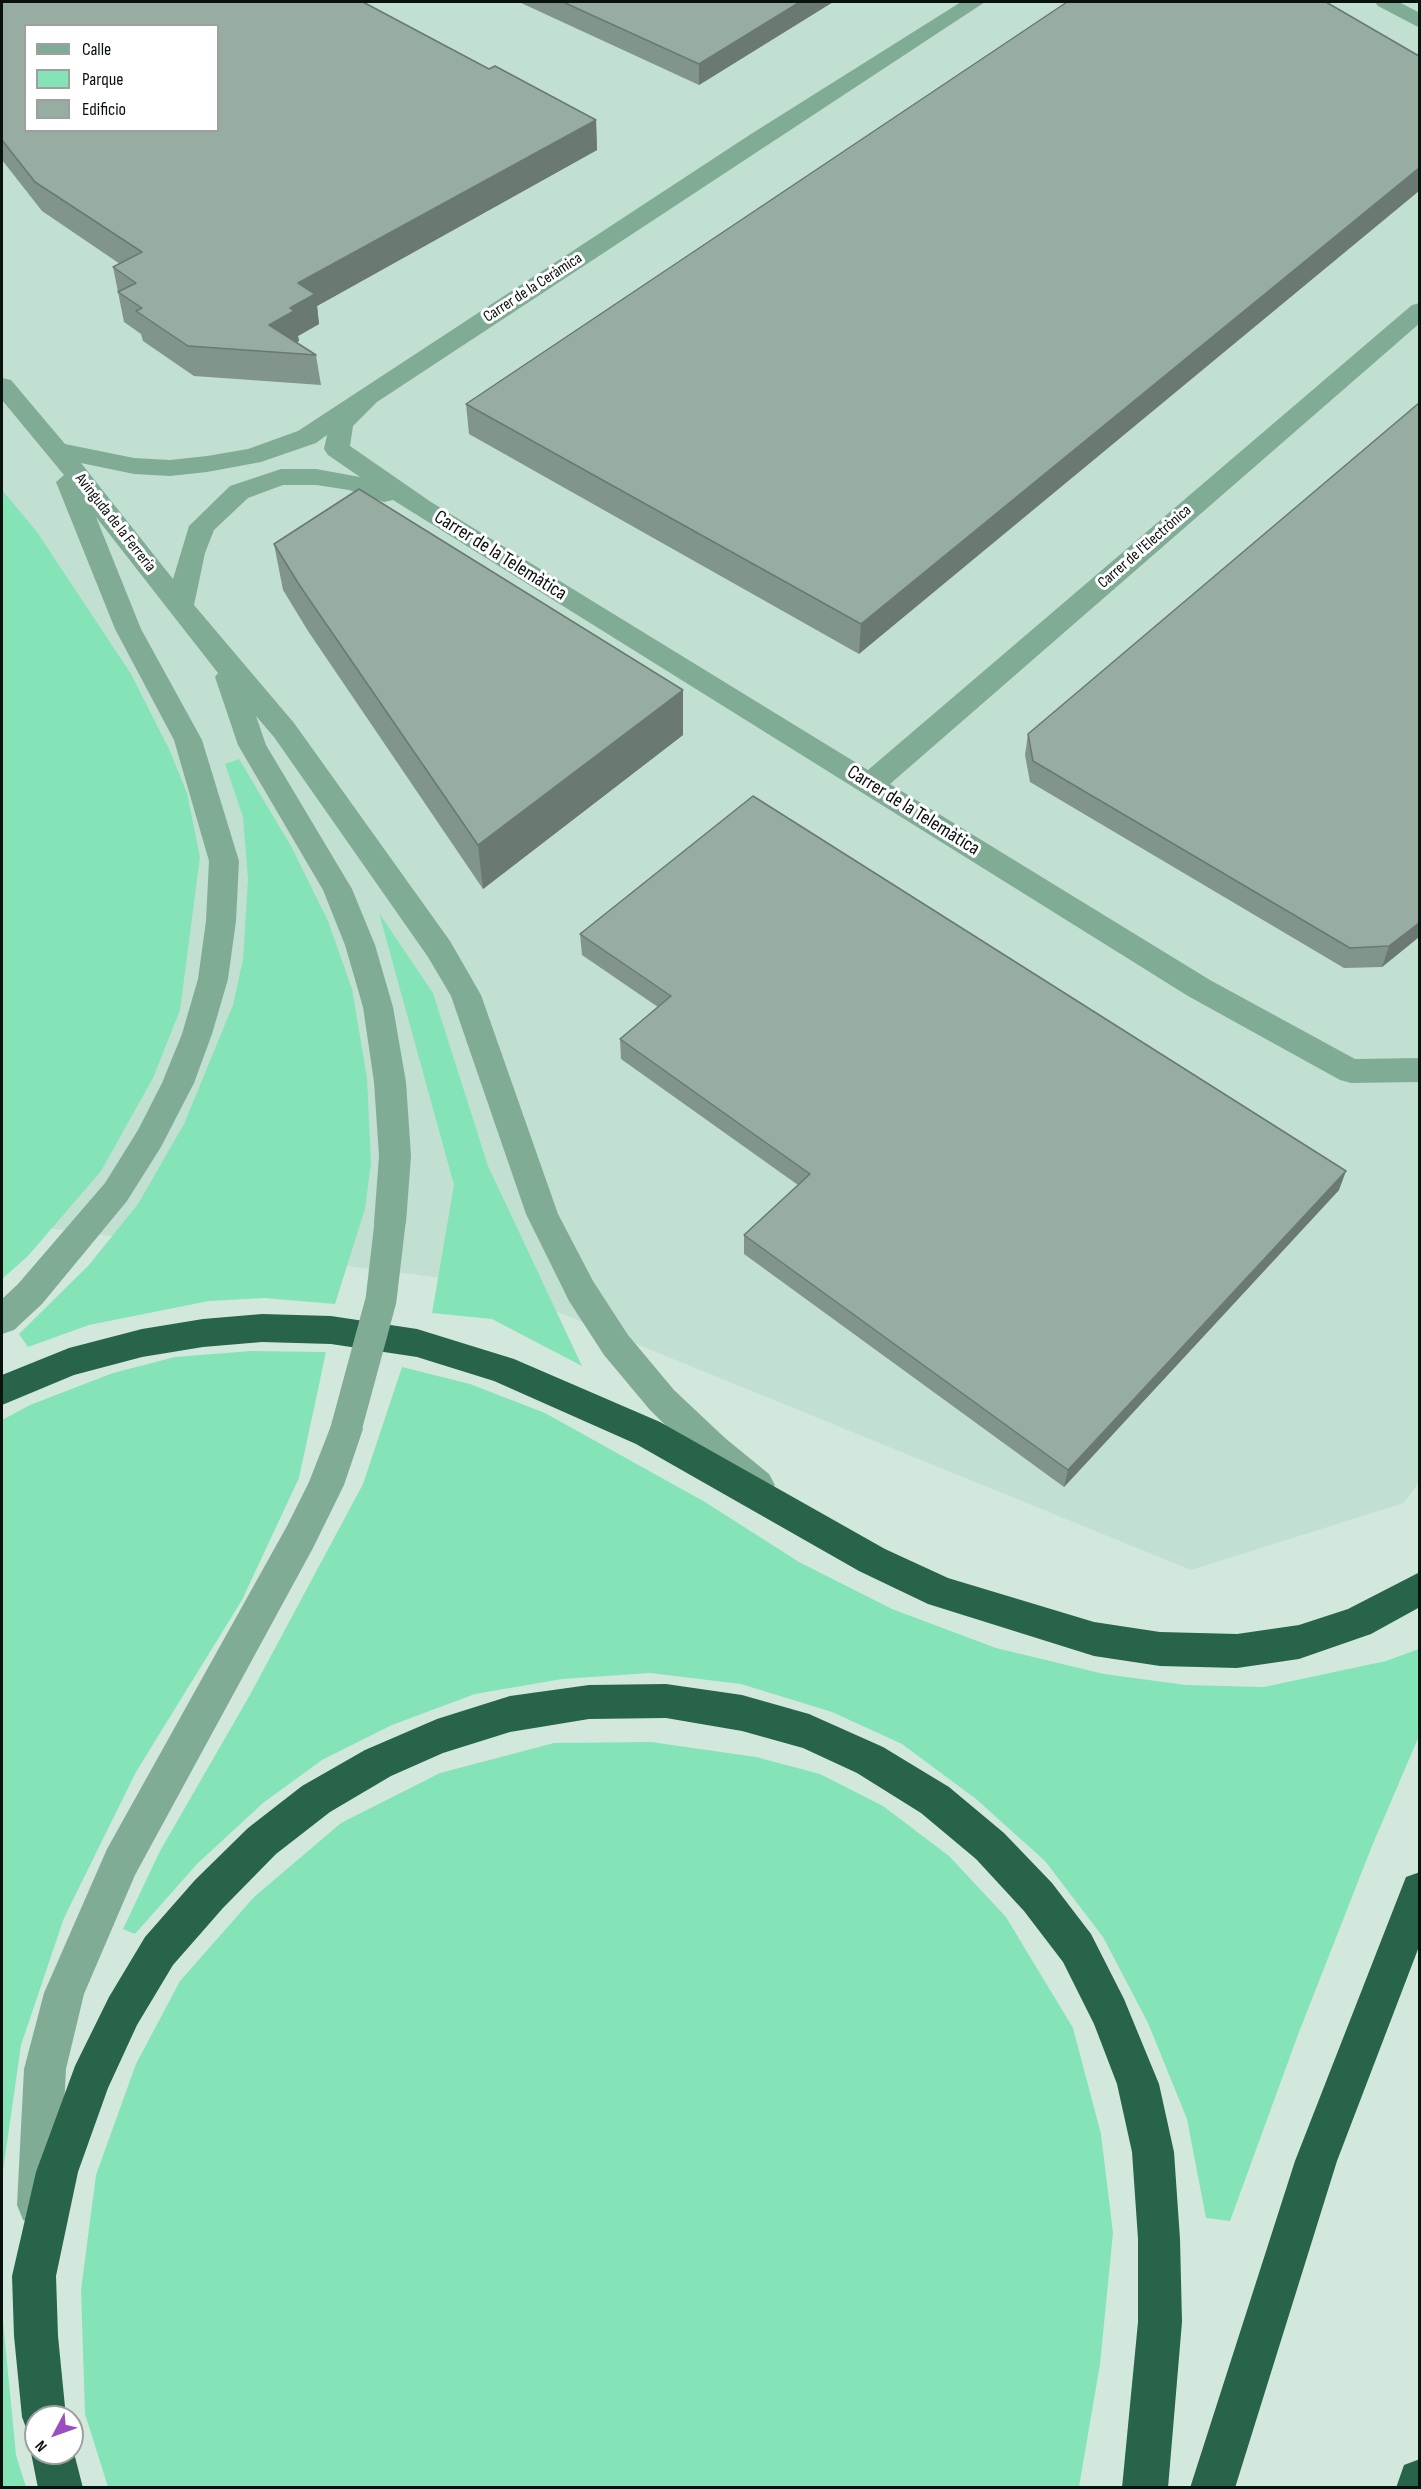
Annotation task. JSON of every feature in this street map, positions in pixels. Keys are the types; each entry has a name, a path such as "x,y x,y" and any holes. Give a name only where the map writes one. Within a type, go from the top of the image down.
{"highway":[{"path":"2,1390 69,1362 142,1343 203,1333 262,1328 319,1329 374,1336 417,1343 502,1369 571,1397 648,1433 872,1560 940,1592 1094,1639 1160,1648 1237,1651 1299,1642 1358,1622 1419,1588"},
{"path":"43,2405 36,2336 34,2276 57,2172 90,2082 123,2011 159,1951 209,1894 262,1841 316,1799 378,1763 437,1737 510,1714 589,1702 666,1701 742,1713 809,1732 870,1760 936,1800 990,1846 1038,1897 1077,1948 1110,2013 1138,2084 1153,2152 1160,2239 1160,2322 1145,2487"},
{"path":"1212,2487 1316,2161 1419,1891"},
{"path":"56,2465 61,2487"},
{"path":"1418,2487 1419,2481"}],"street":[{"name":"Carrer de la Ceràmica","path":"57,450 134,466 170,468 252,456 307,437 759,139 975,2"},
{"path":"1385,2 1419,22"},
{"name":"Carrer de l'Electrònica","path":"871,784 1419,310"},
{"name":"Avinguda de la Ferreria","path":"2,385 57,450 225,663 284,730 439,949 466,995 486,1047 542,1214 581,1291 604,1327 662,1400 713,1449 795,1516"},
{"path":"370,395 341,424 337,449 422,508"},
{"path":"2,1320 30,1294 116,1191 150,1138 178,1083 197,1034 213,979 221,921 224,861 188,740 128,629 57,450"},
{"path":"180,606 192,553 202,526 239,492 281,477 316,477 352,483 422,508"},
{"name":"Carrer de la Telemàtica","path":"422,508 1198,988 1351,1071 1419,1070"},
{"path":"34,2276 45,2069 64,1993 121,1862 300,1537 326,1485 346,1430 381,1300 395,1156 390,1083 378,1007 360,945 337,889 252,745 225,663"}],"shaded area":[{"path":"2,2 1419,2 1419,1482 1404,1503 1191,1570 489,1284 24,1225 2,521"}],"green space":[{"path":"2,490 37,532 131,674 169,749 187,793 200,857 180,1010 153,1078 101,1171 28,1256 2,1279"},
{"path":"239,759 291,846 328,921 352,989 367,1078 371,1163 365,1209 335,1304 264,1298 209,1301 89,1325 28,1347 19,1334 88,1266 138,1204 184,1124 233,1005 243,959 248,879 243,817 225,764"},
{"path":"379,913 433,993 488,1166 582,1366 492,1319 432,1313 454,1185"},
{"path":"251,1351 326,1352 299,1478 242,1600 136,1772 64,1918 21,2045 2,2178 2,1420 30,1405 113,1373 175,1357"},
{"path":"402,1367 470,1384 545,1413 705,1502 799,1562 892,1609 996,1648 1104,1674 1186,1685 1264,1687 1386,1661 1419,1649 1419,1736 1372,1846 1299,2032 1230,2221 1206,2218 1187,2119 1148,2023 1103,1937 1045,1861 976,1799 902,1744 832,1712 741,1684 650,1673 562,1679 475,1694 392,1725 322,1760 263,1803 197,1864 135,1934 123,1929 160,1851 251,1693 363,1484"},
{"path":"651,1742 756,1757 820,1774 883,1806 949,1856 1006,1917 1073,2028 1101,2134 1113,2233 1100,2364 1079,2487 108,2487 85,2414 81,2290 96,2175 136,2064 180,1981 254,1897 341,1823 440,1773 554,1743"},
{"path":"2,2311 16,2455 26,2487 2,2487"}],"building":[{"path":"2,2 363,2 489,69 495,66 596,120 298,283 315,294 290,308 294,311 269,325 316,355 188,346 136,311 142,308 118,292 136,283 113,267 142,252 35,182 2,140"},
{"path":"563,2 800,2 699,64"},
{"path":"1067,2 1326,2 1419,56 1419,168 861,624 466,404"},
{"path":"1419,403 1419,923 1389,946 1350,948 1033,761 1028,734"},
{"path":"359,489 683,690 478,845 300,586 274,544"},
{"path":"753,796 1346,1171 1068,1470 744,1235 810,1174 620,1039 671,996 580,934"}]}
